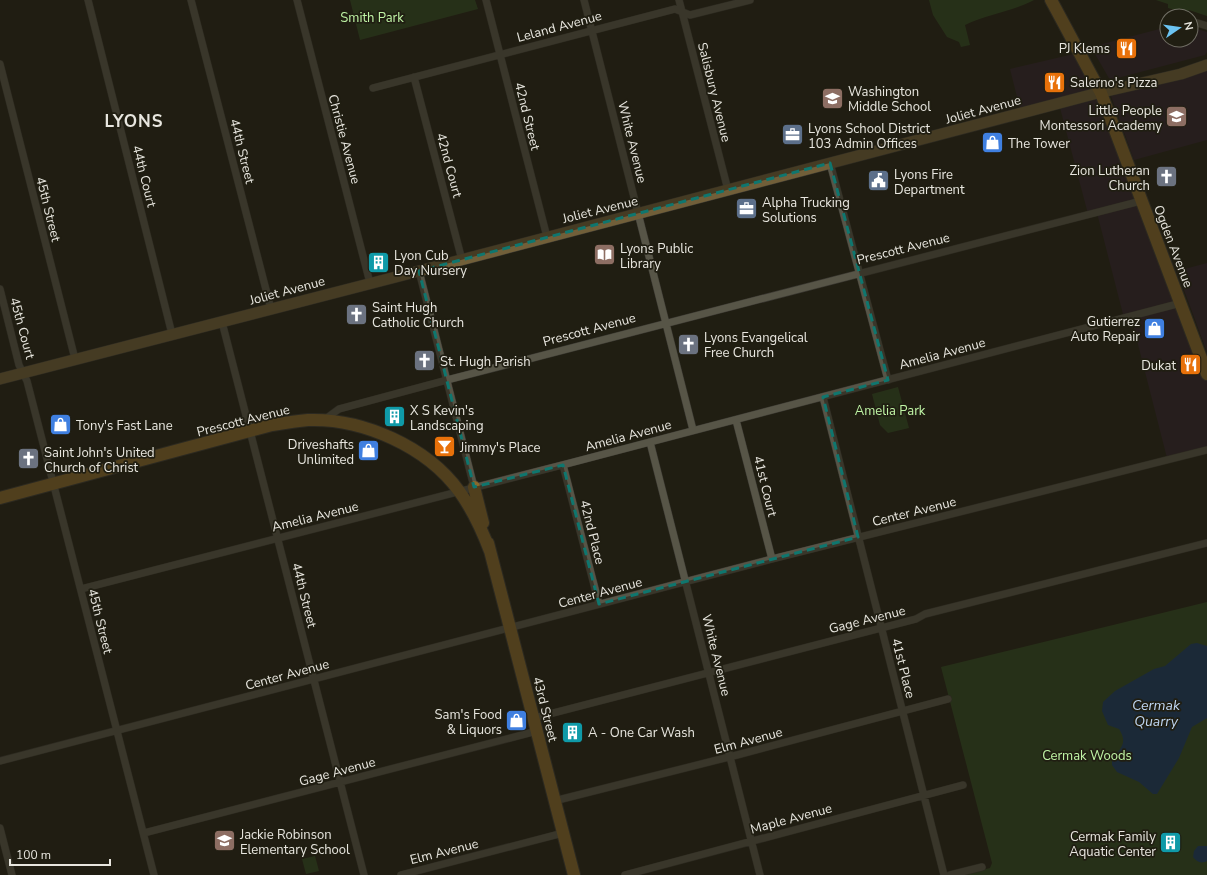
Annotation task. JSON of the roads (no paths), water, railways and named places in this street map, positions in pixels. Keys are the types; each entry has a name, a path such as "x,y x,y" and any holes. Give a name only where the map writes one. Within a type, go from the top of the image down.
{"main road":[{"name":"Ogden Avenue","path":"1051,0 1101,93 1207,374"},
{"name":"Prescott Avenue","path":"0,498 250,432 292,422 324,420"},
{"path":"324,420 366,428 394,439 422,455 459,491 478,521 490,550"},
{"path":"474,488 490,550"},
{"name":"43rd Street","path":"490,550 574,875"}],"street":[{"name":"44th Court","path":"88,0 172,334"},
{"name":"44th Street","path":"191,0 271,309"},
{"name":"Christie Avenue","path":"297,0 370,283"},
{"name":"42nd Street","path":"486,0 547,237"},
{"name":"White Avenue","path":"584,0 639,214 692,430"},
{"name":"Salisbury Avenue","path":"679,0 728,190"},
{"name":"Leland Avenue","path":"373,88 675,9 690,15 750,0"},
{"name":"45th Street","path":"0,64 75,359"},
{"name":"Joliet Avenue","path":"0,379 1101,93 1181,74 1207,65"},
{"name":"42nd Court","path":"414,77 462,260"},
{"path":"830,164 858,273 888,380"},
{"name":"Prescott Avenue","path":"324,420 339,409 447,380 1141,201"},
{"path":"419,271 474,488"},
{"name":"45th Court","path":"0,289 19,365 23,373"},
{"name":"Amelia Avenue","path":"81,588 474,488 1181,303"},
{"name":"44th Street","path":"222,322 364,875"},
{"name":"45th Street","path":"23,373 27,381 54,484 154,875"},
{"name":"41st Place","path":"823,397 944,875"},
{"name":"41st Court","path":"736,420 772,559"},
{"name":"White Avenue","path":"650,442 760,875"},
{"name":"Center Avenue","path":"0,761 772,559 1207,450"},
{"name":"42nd Place","path":"563,464 599,604"},
{"name":"Gage Avenue","path":"534,718 916,619 932,612 1207,543"},
{"name":"Elm Avenue","path":"554,801 730,757 948,699"},
{"name":"Gage Avenue","path":"144,833 537,731"},
{"name":"Maple Avenue","path":"625,875 964,784"},
{"path":"0,828 12,875"},
{"name":"Elm Avenue","path":"400,875 563,833"},
{"path":"950,875 982,867"}],"water":[{"name":"Cermak Quarry","path":"1197,643 1207,646 1207,718 1192,727 1179,758 1157,794 1153,794 1139,782 1117,772 1112,765 1112,759 1122,745 1123,738 1119,729 1108,725 1102,711 1103,702 1115,691 1154,669 1165,666 1191,644"},
{"path":"1198,846 1207,846 1207,861 1199,862 1193,857 1194,851"}],"place":[{"name":"PJ Klems","path":"1126,48"},
{"name":"Salerno's Pizza","path":"1055,82"},
{"name":"Washington Middle School","path":"833,98"},
{"name":"Little People Montessori Academy","path":"1177,117"},
{"name":"Lyons School District 103 Admin Offices","path":"792,135"},
{"name":"The Tower","path":"992,143"},
{"name":"Zion Lutheran Church","path":"1166,177"},
{"name":"Lyons Fire Department","path":"878,181"},
{"name":"Alpha Trucking Solutions","path":"746,209"},
{"name":"Lyons Public Library","path":"604,255"},
{"name":"Lyon Cub Day Nursery","path":"378,262"},
{"name":"Saint Hugh Catholic Church","path":"356,314"},
{"name":"Gutierrez Auto Repair","path":"1155,328"},
{"name":"Lyons Evangelical Free Church","path":"688,344"},
{"name":"St. Hugh Parish","path":"424,361"},
{"name":"Dukat","path":"1191,365"},
{"name":"X S Kevin's Landscaping","path":"394,417"},
{"name":"Tony's Fast Lane","path":"61,425"},
{"name":"Jimmy's Place","path":"445,447"},
{"name":"Driveshafts Unlimited","path":"369,451"},
{"name":"Saint John's United Church of Christ","path":"29,459"},
{"name":"Sam's Food & Liquors","path":"517,721"},
{"name":"A - One Car Wash","path":"573,732"},
{"name":"Jackie Robinson Elementary School","path":"224,841"},
{"name":"Cermak Family Aquatic Center","path":"1171,843"}],"district":[{"name":"LYONS","path":"134,121"}],"park label":[{"name":"Smith Park","path":"372,17"},
{"name":"Amelia Park","path":"890,410"},
{"name":"Cermak Woods","path":"1087,755"}]}
